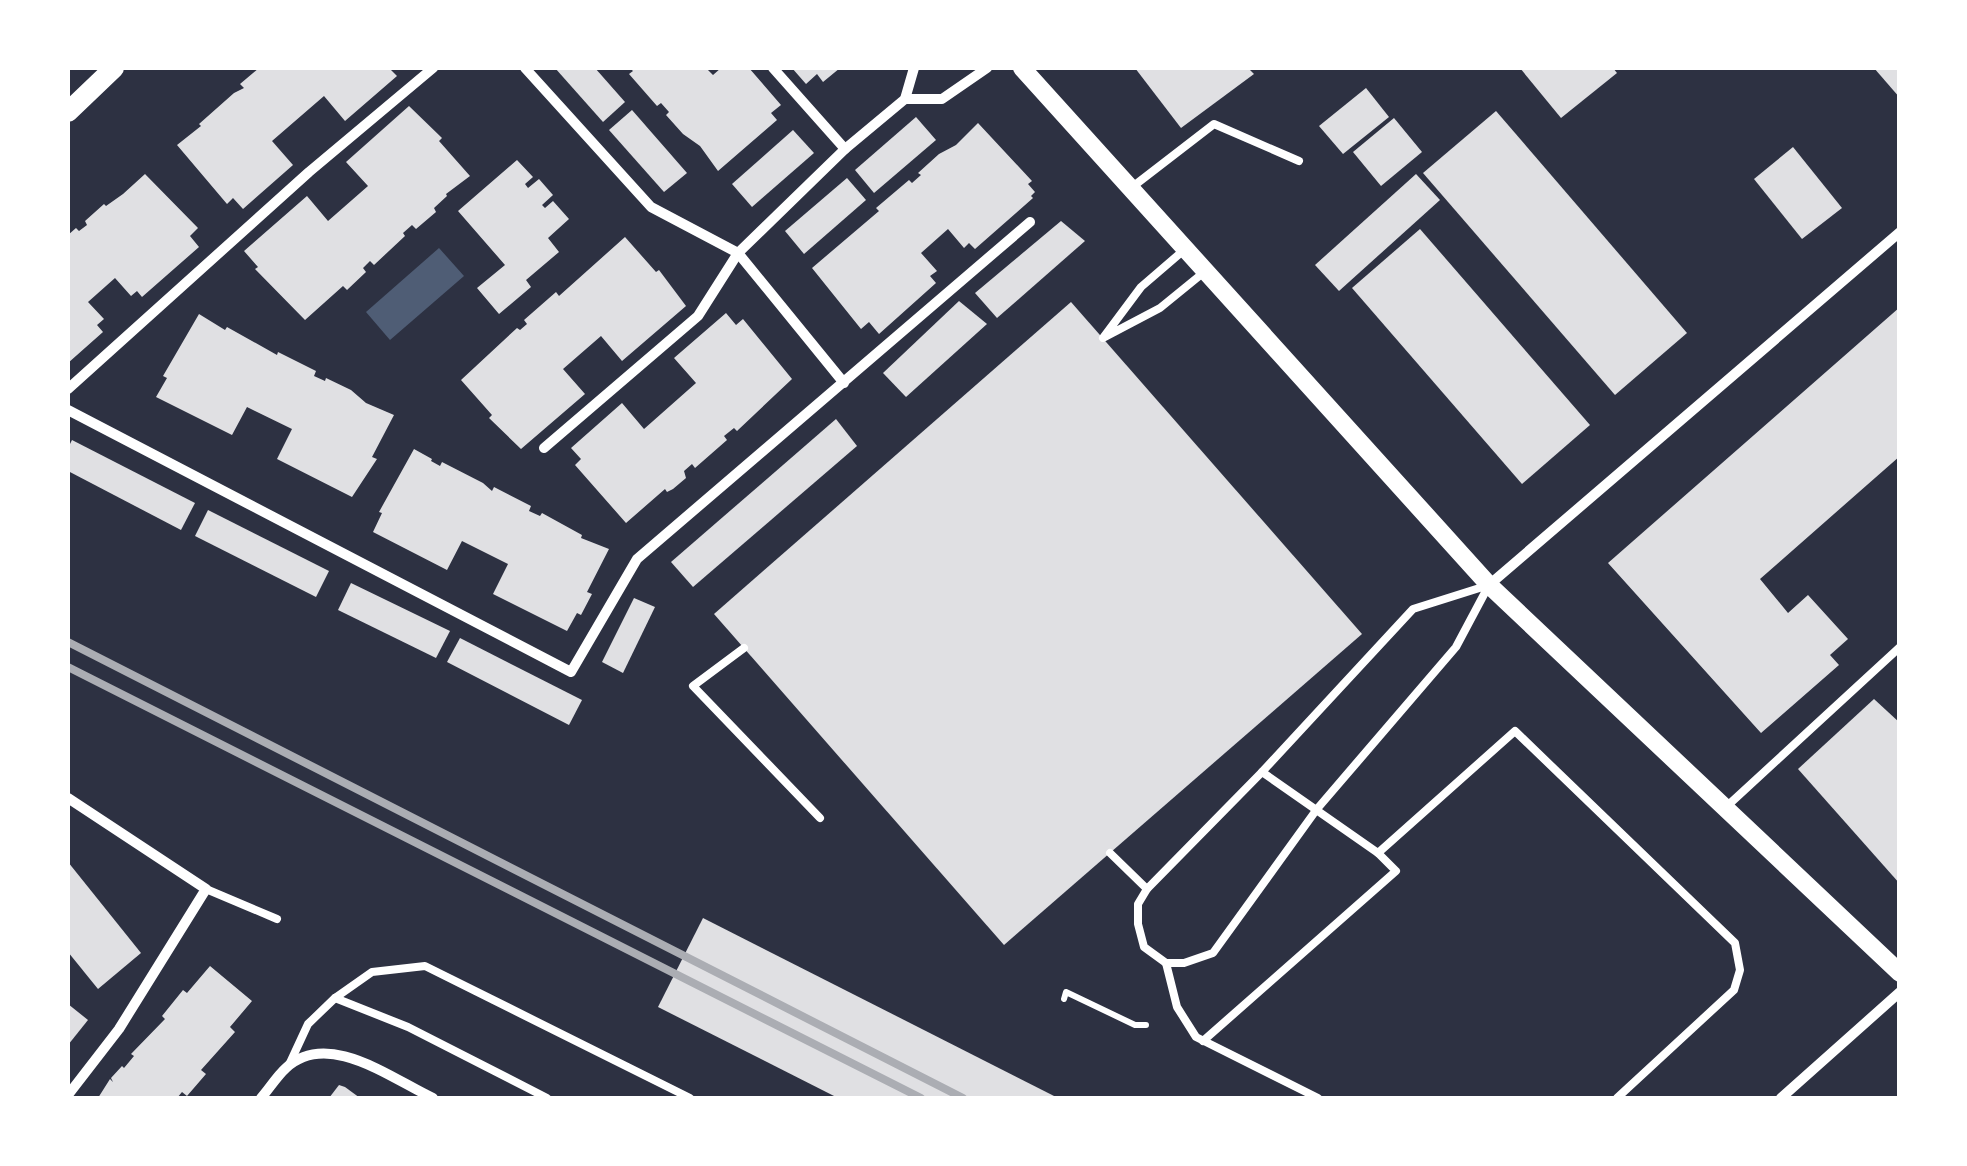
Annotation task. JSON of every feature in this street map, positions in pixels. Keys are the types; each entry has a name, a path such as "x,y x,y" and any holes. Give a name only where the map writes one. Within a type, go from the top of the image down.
{"main road":[{"path":"68,112 114,68"}],"street":[{"path":"68,389 308,172 434,68"},
{"path":"525,68 650,207 738,253 844,383"},
{"path":"773,68 845,150"},
{"path":"544,448 698,316 738,253 845,150 905,99 914,68"},
{"path":"905,99 942,98 987,68"},
{"path":"1022,68 1490,586 1900,973"},
{"path":"68,410 571,672 637,559 1030,222"},
{"path":"1490,586 1900,232"},
{"path":"68,798 206,890 119,1030 68,1095"},
{"path":"1781,1098 1900,992"},
{"path":"261,1098 288,1065 318,1053 347,1056 432,1098"}],"lane":[{"path":"1130,188 1214,124 1299,161"},
{"path":"1184,250 1141,287 1103,338 1160,308 1204,272"},
{"path":"1490,586 1456,647 1317,809 1213,953 1184,963 1166,963 1144,947 1138,904 1147,889 1413,609 1490,586"},
{"path":"1725,808 1900,647"},
{"path":"744,648 693,686 820,818"},
{"path":"1378,853 1515,731 1735,943 1740,970 1734,990 1617,1098"},
{"path":"1203,1040 1396,871 1378,853 1262,772"},
{"path":"1110,853 1147,889"},
{"path":"206,890 276,919"},
{"path":"1166,963 1177,1006 1196,1037 1318,1098"},
{"path":"288,1065 308,1024 335,998 372,972 425,966 690,1098"},
{"path":"335,998 408,1027 546,1098"}],"path":[{"path":"1064,999 1066,992 1135,1025 1146,1024"}],"water":[{"path":"439,248 464,276 390,340 366,312"}],"building":[{"path":"259,68 389,68 397,76 345,121 324,96 272,141 293,165 243,209 233,198 227,204 177,145 244,88 240,84"},
{"path":"555,68 595,68 625,102 603,122"},
{"path":"630,68 706,68 713,75 721,68 749,68 781,105 771,113 777,120 718,171 700,146 666,115 669,112 661,103 657,106 629,74 633,71"},
{"path":"792,68 840,68 823,82 817,74 806,84"},
{"path":"1135,68 1248,68 1254,74 1181,128"},
{"path":"1520,68 1613,68 1617,73 1561,118"},
{"path":"1874,68 1900,68 1900,98"},
{"path":"1366,88 1389,117 1343,154 1319,126"},
{"path":"409,106 442,138 439,141 470,176 446,194 434,208 436,212 416,229 412,225 403,233 405,236 374,265 370,261 363,268 366,272 347,290 343,286 305,320 255,269 258,267 244,251 307,196 328,221 368,186 346,162"},
{"path":"632,110 687,173 664,192 609,130"},
{"path":"1496,111 1687,333 1615,395 1423,173"},
{"path":"916,117 936,140 874,193 855,170"},
{"path":"1394,118 1422,152 1381,186 1353,152"},
{"path":"978,123 1032,181 1028,184 1035,192 1033,198 975,249 969,243 964,248 948,229 921,253 937,271 930,276 936,283 879,334 869,322 861,329 812,268 879,211 876,208 909,180 912,183 921,175 918,173"},
{"path":"793,130 814,153 752,207 732,184"},
{"path":"1793,147 1842,208 1802,239 1754,179"},
{"path":"517,160 533,177 525,184 528,188 539,179 553,195 542,205 545,208 553,201 569,219 548,238 559,252 526,280 531,287 499,314 477,288 505,265 458,211"},
{"path":"145,174 198,228 190,236 199,247 142,297 137,291 131,296 115,278 88,302 104,319 97,325 103,332 68,363 68,235 87,225 85,221 104,204 123,194"},
{"path":"1416,174 1440,200 1339,291 1315,265"},
{"path":"847,178 866,200 804,254 785,231"},
{"path":"1061,221 1085,241 997,318 975,293"},
{"path":"1420,229 1590,425 1522,484 1352,288"},
{"path":"625,237 656,272 659,270 686,306 622,361 601,336 563,369 585,394 521,449 489,418 492,415 461,380 517,328 527,324 524,320 556,292 559,296"},
{"path":"959,301 987,324 906,397 883,373"},
{"path":"1071,302 1362,634 1004,945 714,614"},
{"path":"1900,307 1900,456 1760,579 1788,613 1808,595 1848,639 1830,655 1839,665 1761,733 1608,563"},
{"path":"726,313 736,325 743,319 792,379 737,431 734,428 724,436 727,440 695,468 692,464 684,471 686,478 673,489 665,489 626,523 575,465 581,459 571,448 622,403 644,429 696,383 674,358"},
{"path":"199,314 316,371 314,376 351,390 366,403 394,415 372,457 377,459 352,497 277,459 292,429 247,407 232,435 156,397 167,378 163,376"},
{"path":"836,419 857,446 693,587 671,562"},
{"path":"72,440 195,503 181,530 68,471"},
{"path":"414,449 440,466 442,462 492,491 494,487 531,506 529,511 540,516 542,513 582,535 581,538 609,549 587,592 592,594 567,631 493,594 508,564 462,541 447,570 373,532 382,513 379,512"},
{"path":"208,510 329,571 316,597 195,536"},
{"path":"351,583 450,631 436,658 338,610"},
{"path":"634,598 655,607 623,673 602,662"},
{"path":"460,638 582,700 569,725 447,662"},
{"path":"1874,699 1900,723 1900,884 1798,769"},
{"path":"68,862 141,953 98,989 68,952"},
{"path":"703,918 1058,1098 838,1098 658,1007"},
{"path":"210,966 252,1001 230,1027 235,1032 201,1070 206,1074 187,1096 182,1092 177,1098 98,1098 110,1079 113,1082 111,1078 134,1056 131,1054 165,1019 162,1016 183,990 187,993"},
{"path":"68,1004 88,1020 68,1045"},
{"path":"339,1085 345,1087 360,1098 329,1098"}],"railway":[{"path":"68,642 963,1098"},
{"path":"68,667 921,1098"}]}
